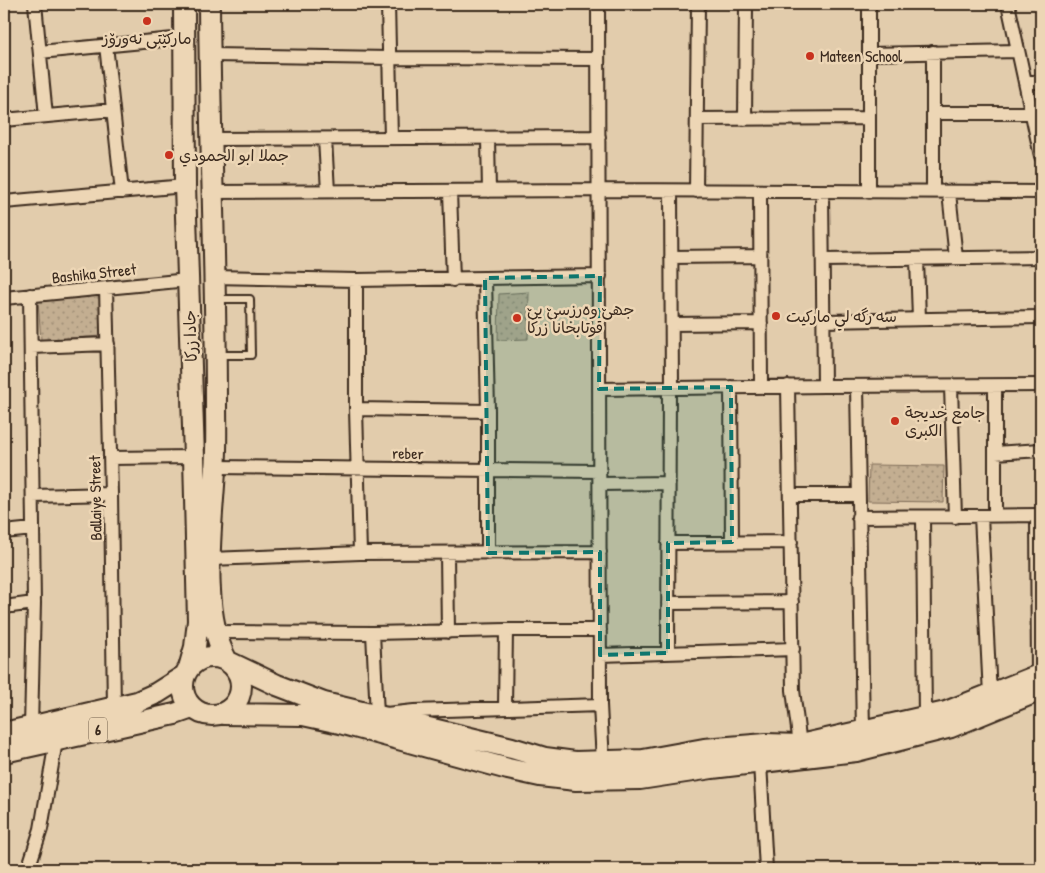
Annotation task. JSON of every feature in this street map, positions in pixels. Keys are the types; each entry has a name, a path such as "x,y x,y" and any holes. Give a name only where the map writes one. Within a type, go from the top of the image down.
{"main road":[{"name":"جادا زرکا","path":"184,4 185,186 198,621 195,647 187,672"},
{"name":"جادا زرکا","path":"210,4 210,139 216,399 216,467 210,559 210,599 222,652 229,662"},
{"path":"192,399 216,399"},
{"path":"229,662 239,674 242,688 238,701 234,706 217,716 204,715 192,708 182,686 187,672 194,663 207,657 221,658 260,676 276,686 324,703 512,748 545,758 575,762 643,760 704,749 766,744 800,745 925,718 1040,680"},
{"name":"6","path":"4,733 114,708 148,698 187,672"},
{"path":"223,714 303,715 540,776 576,780 640,779 712,768 760,764 856,751 951,727 1040,680"},
{"name":"6","path":"4,752 174,714 192,708"}],"street":[{"path":"35,4 46,116"},
{"path":"388,4 392,138"},
{"path":"598,4 600,705 603,762"},
{"path":"696,191 698,4"},
{"path":"745,119 746,4"},
{"path":"869,4 869,192"},
{"path":"1008,4 1041,156"},
{"path":"40,52 184,38"},
{"path":"106,45 122,192"},
{"path":"869,54 1018,50"},
{"path":"933,52 933,192"},
{"path":"210,55 598,59"},
{"path":"1025,82 1041,82"},
{"path":"4,120 113,110"},
{"path":"933,113 1032,113"},
{"path":"697,119 869,118"},
{"path":"210,139 599,137"},
{"path":"325,138 328,191"},
{"path":"488,138 488,190"},
{"path":"4,202 185,186"},
{"path":"211,192 488,190 1041,192"},
{"path":"450,191 453,280"},
{"path":"668,653 672,324 671,191"},
{"path":"760,192 761,387"},
{"path":"822,192 824,386"},
{"path":"949,193 956,258"},
{"path":"671,257 760,256"},
{"path":"823,260 1041,257"},
{"path":"917,259 919,319"},
{"path":"213,278 453,280 600,276"},
{"path":"485,278 488,411 488,552"},
{"name":"Bashika Street","path":"4,298 188,280"},
{"path":"356,280 356,408 360,553"},
{"name":"Ballaiye Street","path":"106,288 114,708"},
{"path":"30,295 34,603 31,727"},
{"path":"824,321 1041,316"},
{"path":"672,324 760,323"},
{"path":"31,347 108,344"},
{"path":"599,390 788,386 1041,386"},
{"path":"788,386 794,690 800,745"},
{"path":"857,386 863,732"},
{"path":"951,386 955,516"},
{"path":"995,386 995,516"},
{"path":"731,387 732,542"},
{"path":"356,408 488,411"},
{"path":"996,453 1041,450"},
{"path":"110,458 194,456"},
{"name":"reber","path":"216,467 488,470 669,483"},
{"path":"33,496 111,494"},
{"path":"790,495 858,495"},
{"path":"858,517 1039,515 1040,680"},
{"path":"981,516 990,695"},
{"path":"923,517 925,718"},
{"path":"4,532 33,529"},
{"path":"668,543 791,542"},
{"path":"210,559 360,553 600,552"},
{"path":"447,553 448,632"},
{"path":"668,604 792,602"},
{"path":"4,607 34,603"},
{"path":"505,708 506,630"},
{"path":"217,632 373,633 600,630"},
{"path":"373,633 377,716 414,711 600,705"},
{"path":"600,655 793,649"},
{"path":"28,869 41,828 56,740"},
{"path":"766,744 760,764 766,869"}],"lane":[{"path":"214,299 250,299 251,355 215,355"}],"highlighted area":[{"path":"600,276 599,389 731,387 732,542 668,543 668,653 600,655 600,552 488,553 485,278"}],"shaded area":[{"path":"529,292 528,339 498,340 499,294"},
{"path":"100,296 102,336 41,340 38,300"},
{"path":"869,465 944,466 943,502 868,501"}],"place":[{"name":"مارکێتی نەورۆز","path":"147,21"},
{"name":"Mateen School","path":"810,56"},
{"name":"جملا ابو الحمودي","path":"169,155"},
{"name":"سه رگه لي ماركيت","path":"776,316"},
{"name":"جھێ وەرزسێ یێ قوتابخانا زرکا","path":"517,318"},
{"name":"جامع خدیجة الکبری","path":"895,421"}]}
